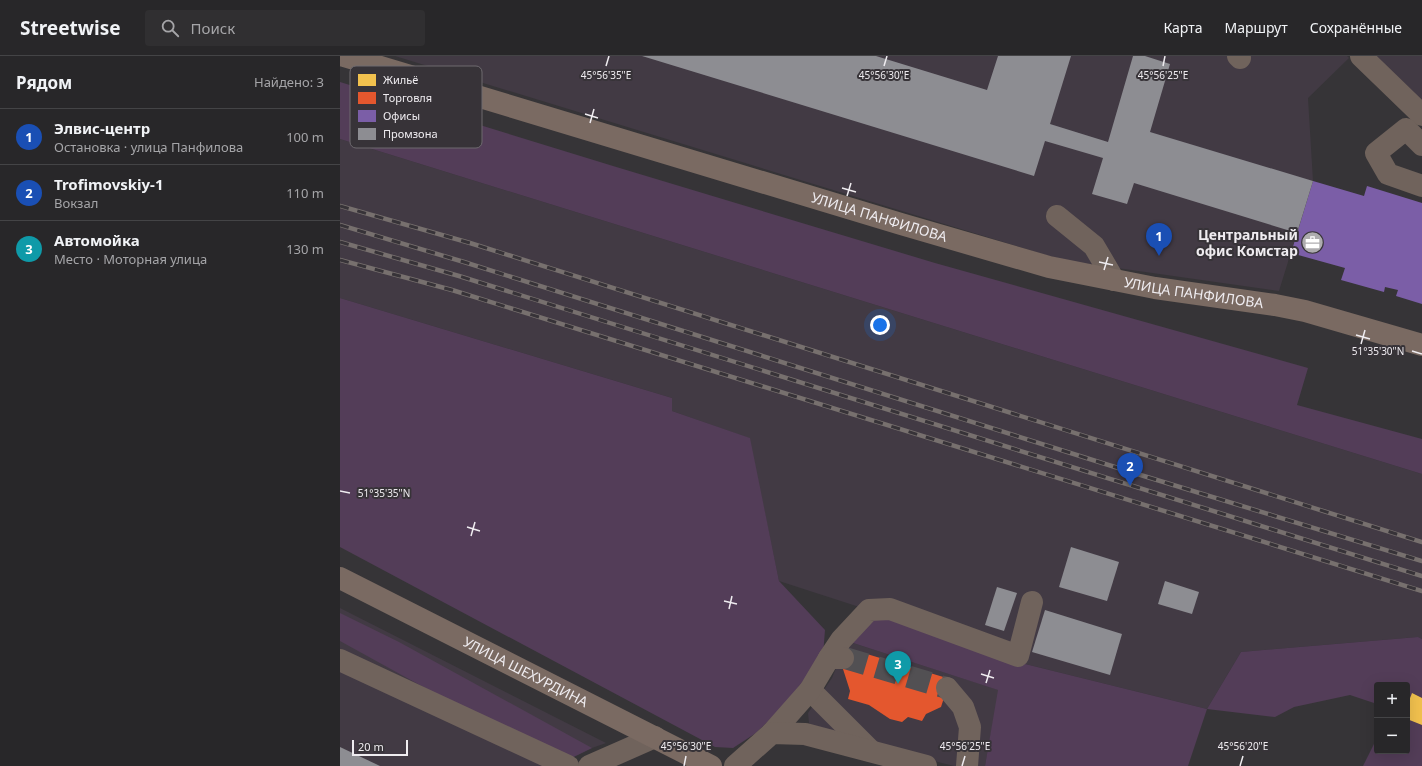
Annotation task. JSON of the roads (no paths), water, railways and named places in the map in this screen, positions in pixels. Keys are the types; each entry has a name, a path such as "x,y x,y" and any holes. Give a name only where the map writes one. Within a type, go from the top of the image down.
{"main road":[{"name":"УЛИЦА ПАНФИЛОВА","path":"344,56 377,66"},
{"name":"УЛИЦА ПАНФИЛОВА","path":"482,98 1041,265 1155,288 1275,305 1305,311 1422,345"},
{"name":"УЛИЦА ШЕХУРДИНА","path":"340,578 712,766"}],"street":[{"path":"1361,56 1422,115"},
{"path":"1422,145 1406,129 1376,152 1388,174 1422,186"},
{"path":"1057,216 1094,246 1114,280"},
{"path":"735,766 772,733 810,690 837,658 841,640 869,610 890,609 1018,656 1032,602"},
{"path":"340,660 568,766"},
{"path":"947,688 963,707 970,727 967,766"},
{"path":"810,690 879,759"},
{"path":"772,733 805,734 879,759 926,766"},
{"path":"589,766 655,737"}],"tunnel":[{"path":"845,658 947,688"}],"railway":[{"path":"340,206 470,243 1422,542"},
{"path":"340,225 464,262 1134,473 1422,561"},
{"path":"340,242 459,276 1422,576"},
{"path":"340,260 452,290 1422,591"}],"place":[{"name":"Центральный офис Комстар","path":"1313,243"},
{"name":"Элвис-центр","path":"1159,256"},
{"name":"Trofimovskiy-1","path":"1130,486"},
{"name":"Автомойка","path":"898,684"}]}
